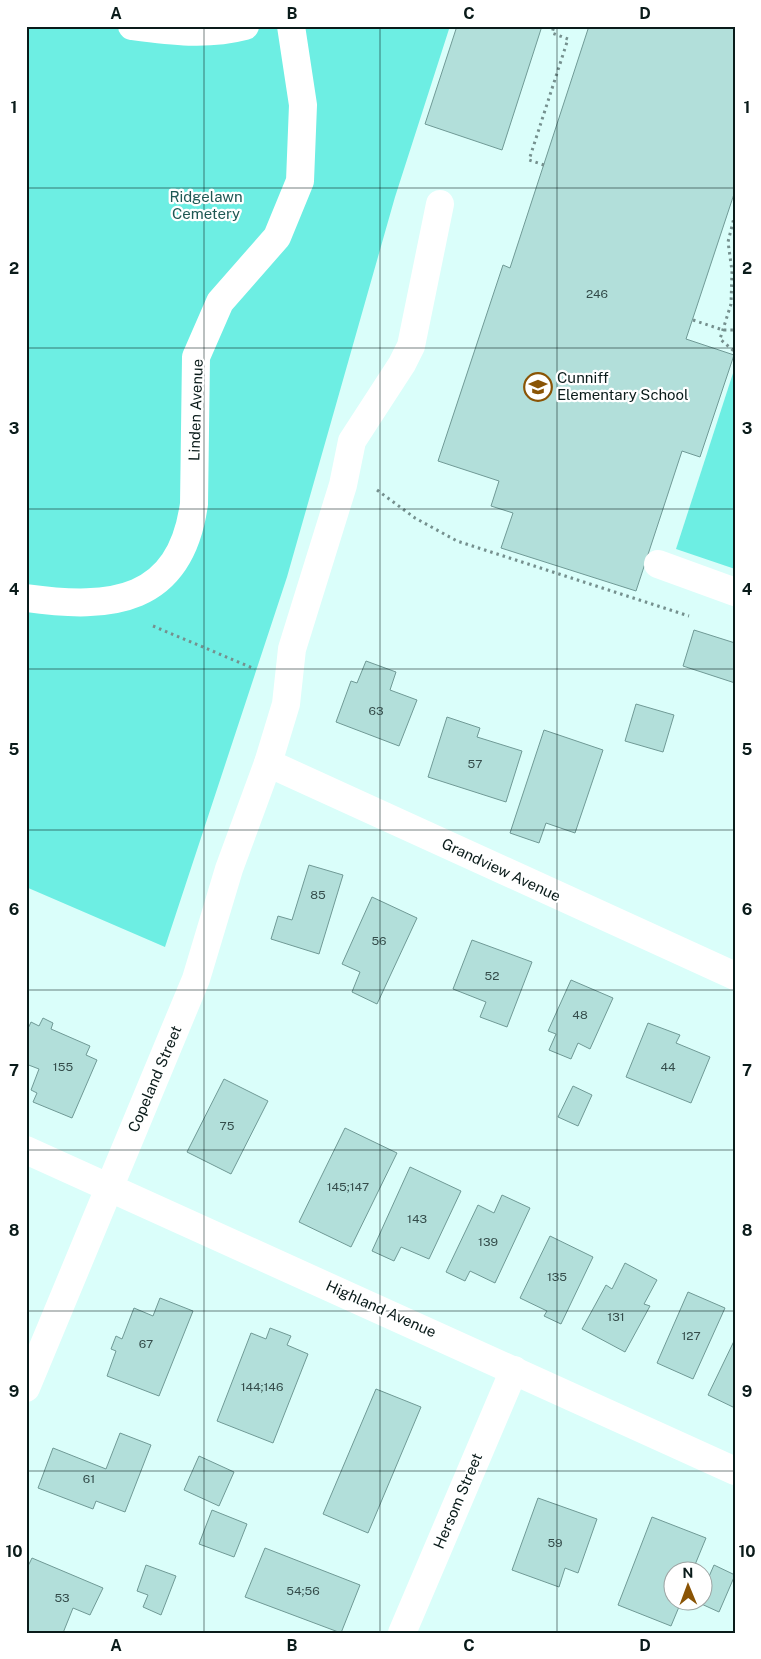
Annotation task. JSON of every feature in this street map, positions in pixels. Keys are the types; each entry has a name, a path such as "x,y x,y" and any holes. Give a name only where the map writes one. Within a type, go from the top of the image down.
{"street":[{"path":"132,26 172,31 220,32 246,26"},
{"name":"Linden Avenue","path":"26,598 66,602 108,601 144,591 158,582 174,562 186,540 194,504 196,357 220,302 277,237 300,181 303,105 291,26"},
{"name":"Copeland Street","path":"26,1388 185,1008 229,869 268,763 289,693 289,668 292,649 343,485 356,434 402,364 411,346 440,204"},
{"path":"658,564 735,592"},
{"name":"Grandview Avenue","path":"268,763 735,976"},
{"name":"Highland Avenue","path":"26,1150 735,1471"},
{"name":"Hersom Street","path":"402,1633 514,1370"}],"path":[{"path":"544,165 529,160 568,39 552,33 554,26"},
{"path":"735,214 728,242 732,272 731,304 720,339 735,352"},
{"path":"693,320 723,330 735,330"},
{"path":"348,463 393,502 437,532 457,541 698,619"},
{"path":"108,601 156,627 258,670"}],"green space":[{"name":"Ridgelawn Cemetery","path":"26,26 450,26 395,197 287,577 165,947 26,887"},
{"path":"735,367 735,569 676,549"}],"building":[{"path":"457,26 542,26 502,150 425,124"},
{"path":"589,26 735,26 735,191 686,339 734,355 700,457 682,451 636,591 501,548 513,513 491,506 499,481 438,461 503,265 510,268"},
{"path":"694,630 735,643 735,683 683,666"},
{"path":"366,661 396,672 390,690 417,700 399,746 336,722 351,681 357,683"},
{"path":"636,704 674,715 663,752 625,741"},
{"path":"447,717 480,728 477,737 522,751 506,802 428,777"},
{"path":"544,730 603,750 575,833 546,823 539,843 510,833"},
{"path":"309,865 343,875 319,954 271,939 278,916 292,920"},
{"path":"372,897 417,918 377,1004 352,992 360,972 342,964"},
{"path":"472,940 532,962 507,1027 480,1017 486,1002 453,989"},
{"path":"571,980 613,998 590,1049 578,1043 571,1059 549,1050 556,1034 548,1031"},
{"path":"43,1018 53,1023 51,1029 90,1046 86,1055 97,1060 72,1118 33,1102 37,1093 31,1090 39,1069 26,1064 26,1033 31,1022 39,1026"},
{"path":"648,1023 680,1035 676,1043 710,1057 691,1103 626,1077"},
{"path":"224,1079 268,1101 231,1174 187,1152"},
{"path":"573,1086 592,1095 578,1126 558,1117"},
{"path":"345,1128 397,1153 351,1247 299,1222"},
{"path":"410,1167 461,1191 429,1259 401,1247 394,1261 372,1251"},
{"path":"502,1195 530,1208 495,1283 470,1271 465,1281 446,1272 478,1205 494,1213"},
{"path":"550,1236 593,1257 561,1324 544,1316 547,1311 520,1298"},
{"path":"625,1263 657,1280 644,1304 650,1306 625,1352 582,1329 606,1285 612,1289"},
{"path":"688,1292 725,1308 693,1379 657,1363"},
{"path":"160,1298 193,1311 159,1396 107,1376 116,1351 111,1349 116,1336 122,1339 134,1308 153,1316"},
{"path":"270,1328 291,1336 287,1345 308,1354 273,1443 217,1421 251,1333 266,1339"},
{"path":"735,1339 735,1408 708,1395"},
{"path":"376,1389 421,1407 368,1533 323,1514"},
{"path":"120,1433 151,1445 125,1512 96,1501 93,1509 38,1488 53,1448 106,1469"},
{"path":"199,1456 234,1472 219,1506 184,1490"},
{"path":"538,1498 597,1519 578,1573 565,1568 559,1587 512,1570"},
{"path":"212,1510 247,1524 234,1557 199,1544"},
{"path":"652,1517 706,1538 696,1562 664,1562 664,1612 677,1612 671,1626 618,1605"},
{"path":"265,1548 360,1585 341,1633 245,1597"},
{"path":"32,1558 103,1588 90,1615 73,1608 63,1633 26,1633 26,1570"},
{"path":"146,1565 176,1576 161,1615 143,1607 148,1595 137,1591"},
{"path":"714,1565 735,1575 719,1612 714,1610"}],"place":[{"name":"Cunniff Elementary School","path":"538,387"}]}
